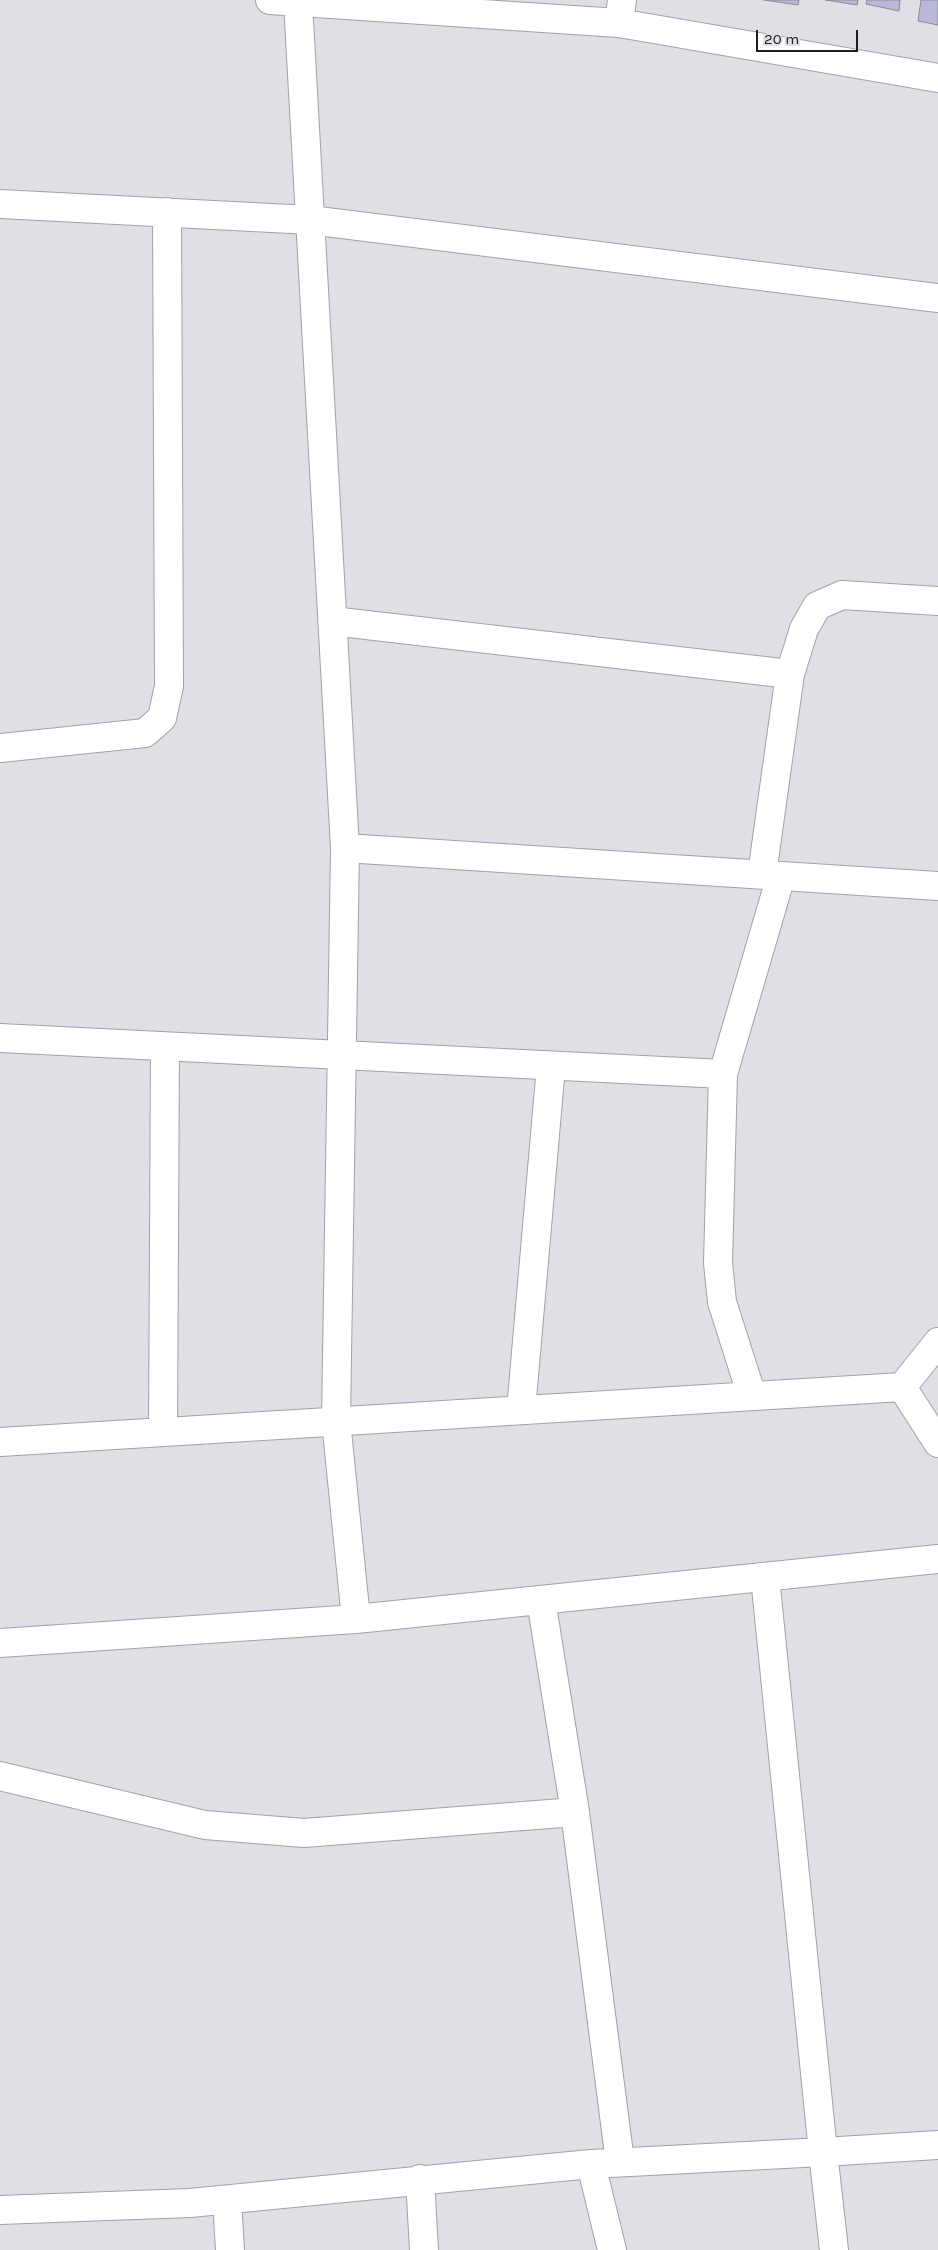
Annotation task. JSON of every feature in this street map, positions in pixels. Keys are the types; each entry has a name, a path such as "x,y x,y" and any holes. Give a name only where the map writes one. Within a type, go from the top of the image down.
{"street":[{"path":"270,0 620,11 938,78"},
{"path":"298,2 345,848 336,1421 356,1619"},
{"path":"0,204 310,220 938,298"},
{"path":"0,748 145,733 162,718 169,686 166,212"},
{"path":"752,1396 722,1302 718,1263 723,1074 771,875 790,674 804,629 817,606 842,595 938,601"},
{"path":"332,621 790,674"},
{"path":"345,848 938,886"},
{"path":"0,1038 723,1074"},
{"path":"163,1432 165,1047"},
{"path":"521,1410 551,1066"},
{"path":"0,1442 902,1388 938,1342"},
{"path":"902,1388 938,1443"},
{"path":"0,1643 356,1619 938,1559"},
{"path":"765,1577 834,2250"},
{"path":"541,1600 575,1812 620,2162"},
{"path":"0,1776 205,1825 304,1833 575,1812"},
{"path":"0,2210 190,2203 420,2179 591,2164 938,2145"},
{"path":"591,2164 612,2250"},
{"path":"420,2179 424,2250"},
{"path":"227,2200 230,2250"}],"building":[{"path":"764,0 799,0 798,5"},
{"path":"826,0 858,0 857,5"},
{"path":"867,0 900,0 899,11 866,4"},
{"path":"921,0 938,0 938,25 918,21"}]}
